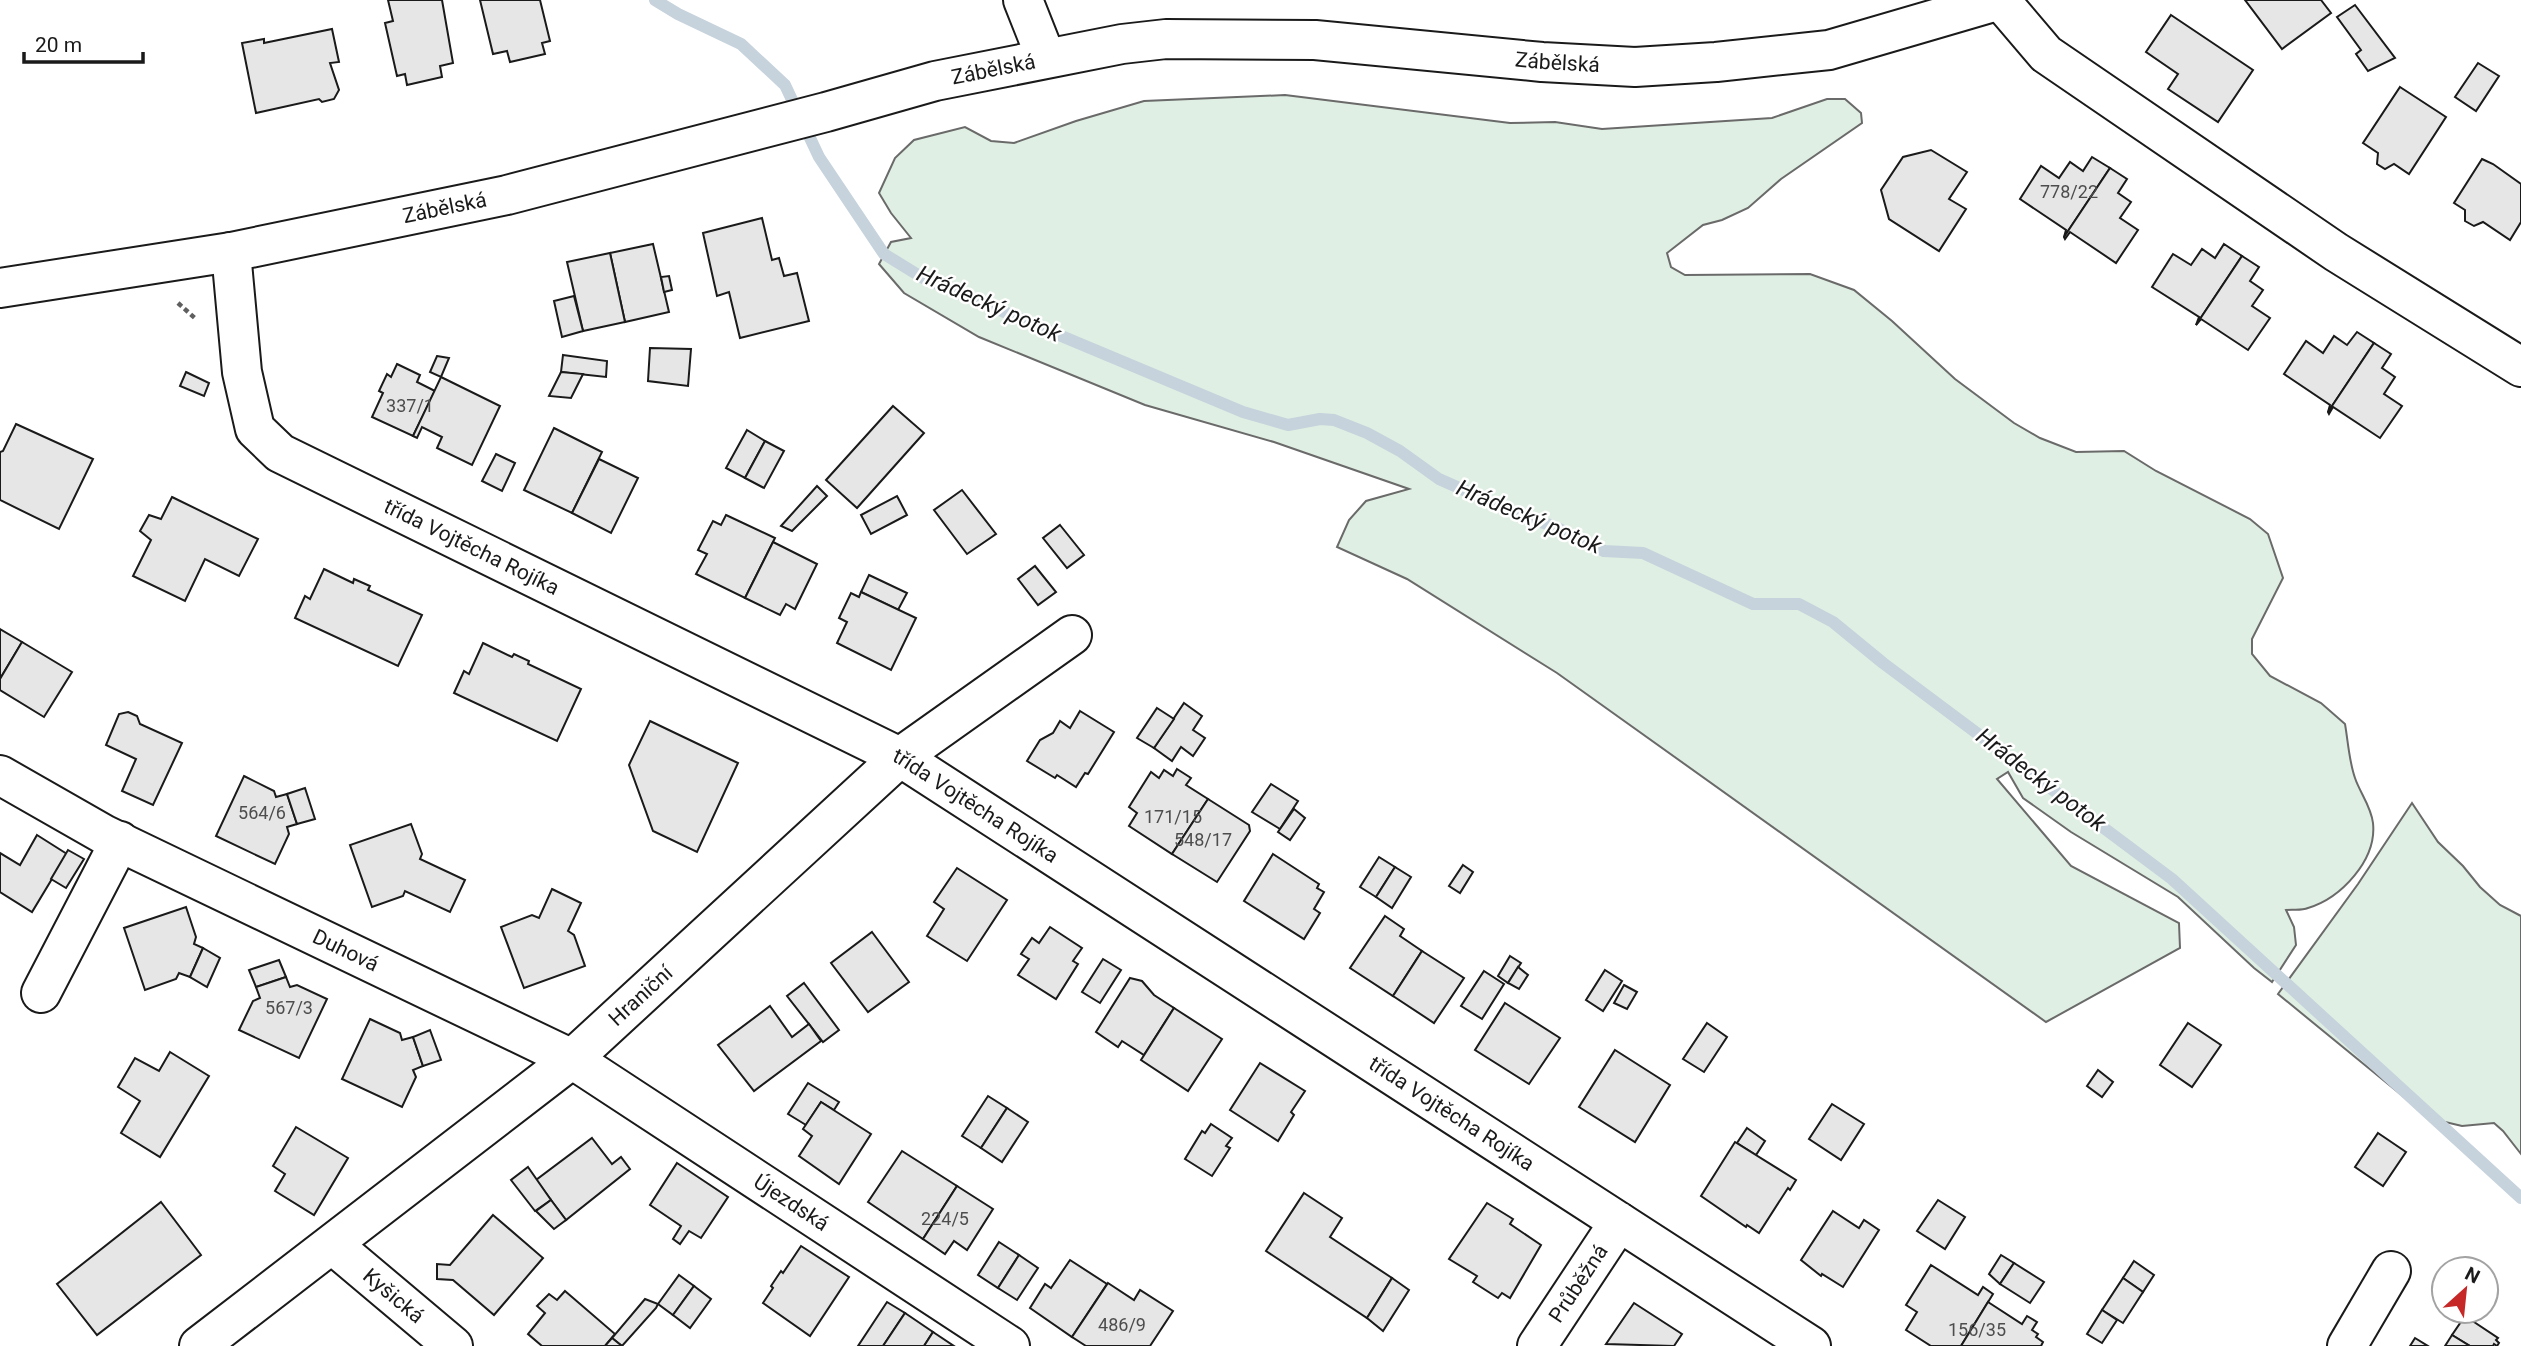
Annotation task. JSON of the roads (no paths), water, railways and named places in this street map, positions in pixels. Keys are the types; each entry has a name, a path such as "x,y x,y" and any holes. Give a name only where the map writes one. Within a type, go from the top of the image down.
{"street":[{"path":"1023,0 1046,58"},
{"path":"2000,0 2046,54 2336,252 2521,367"},
{"name":"Zábělská","path":"0,288 231,252 507,195 935,81 1122,44 1166,39 1315,40 1542,62 1635,67 1829,50 2000,0"},
{"name":"třída Vojtěcha Rojíka","path":"231,252 242,372 255,429 280,453 900,757 1811,1346"},
{"name":"Hraniční","path":"199,1346 572,1059 900,757 1072,635"},
{"name":"Duhová","path":"0,775 105,835 572,1059"},
{"path":"41,993 120,841"},
{"name":"Újezdská","path":"572,1059 1010,1346"},
{"name":"Průběžná","path":"1537,1346 1619,1222"},
{"name":"Kyšická","path":"333,1245 453,1346"},
{"path":"2347,1346 2391,1272"}],"waterway":[{"name":"Hrádecký potok","path":"655,0 741,44 785,85 819,157 884,254 923,278 1243,412 1288,425 1320,419 1334,420 1367,433 1400,451 1439,479 1520,515 1553,526 1604,551 1643,553 1753,604 1799,604 1833,622 1883,663 2172,879 2521,1198"}]}
